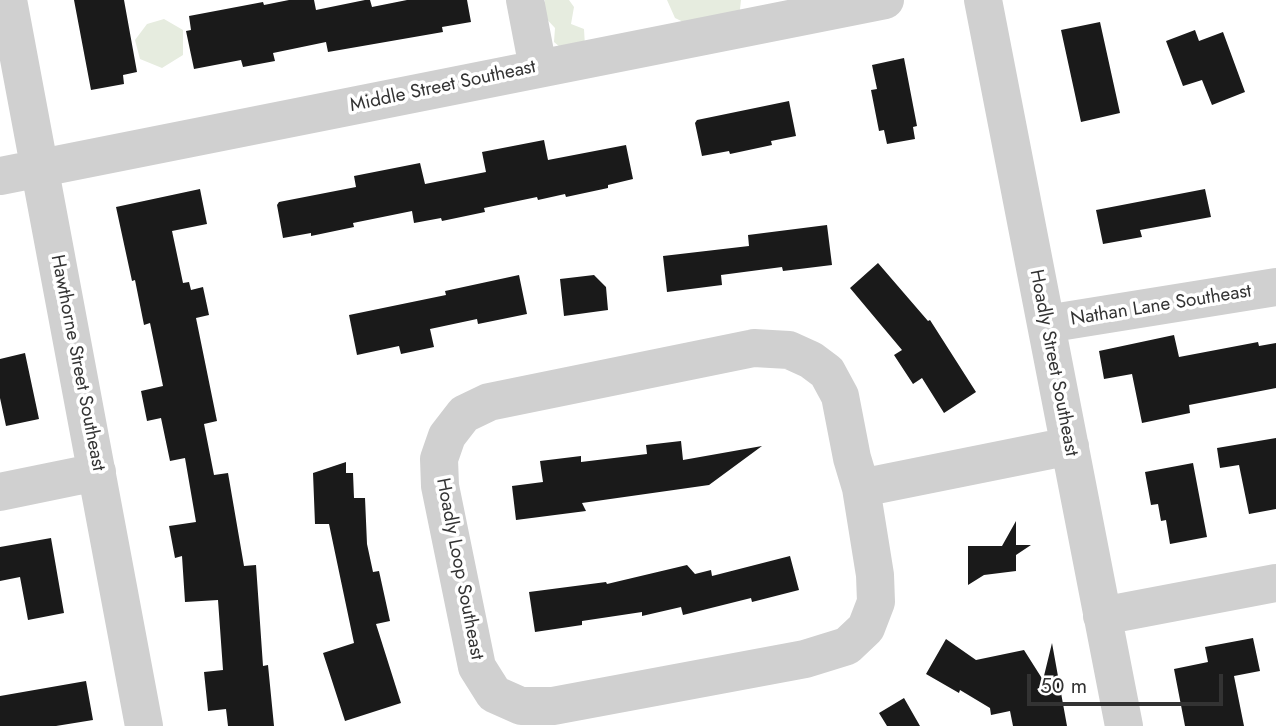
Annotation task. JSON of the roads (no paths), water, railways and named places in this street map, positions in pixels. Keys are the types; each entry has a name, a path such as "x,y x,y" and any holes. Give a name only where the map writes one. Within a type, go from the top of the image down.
{"street":[{"name":"Hawthorne Street Southeast","path":"8,0 144,726"},
{"path":"525,0 538,68"},
{"name":"Middle Street Southeast","path":"0,176 885,0"},
{"name":"Hoadly Street Southeast","path":"983,0 1124,726"},
{"name":"Nathan Lane Southeast","path":"1046,324 1276,287"},
{"name":"Hoadly Loop Southeast","path":"754,348 789,349 827,372 840,396 861,488 875,575 876,602 866,628 846,646 805,659 553,706 521,706 494,694 477,667 440,486 439,459 447,436 464,414 489,402 754,348"},
{"path":"861,488 1070,446"},
{"path":"0,492 97,472"},
{"path":"1102,616 1276,583"}]}
